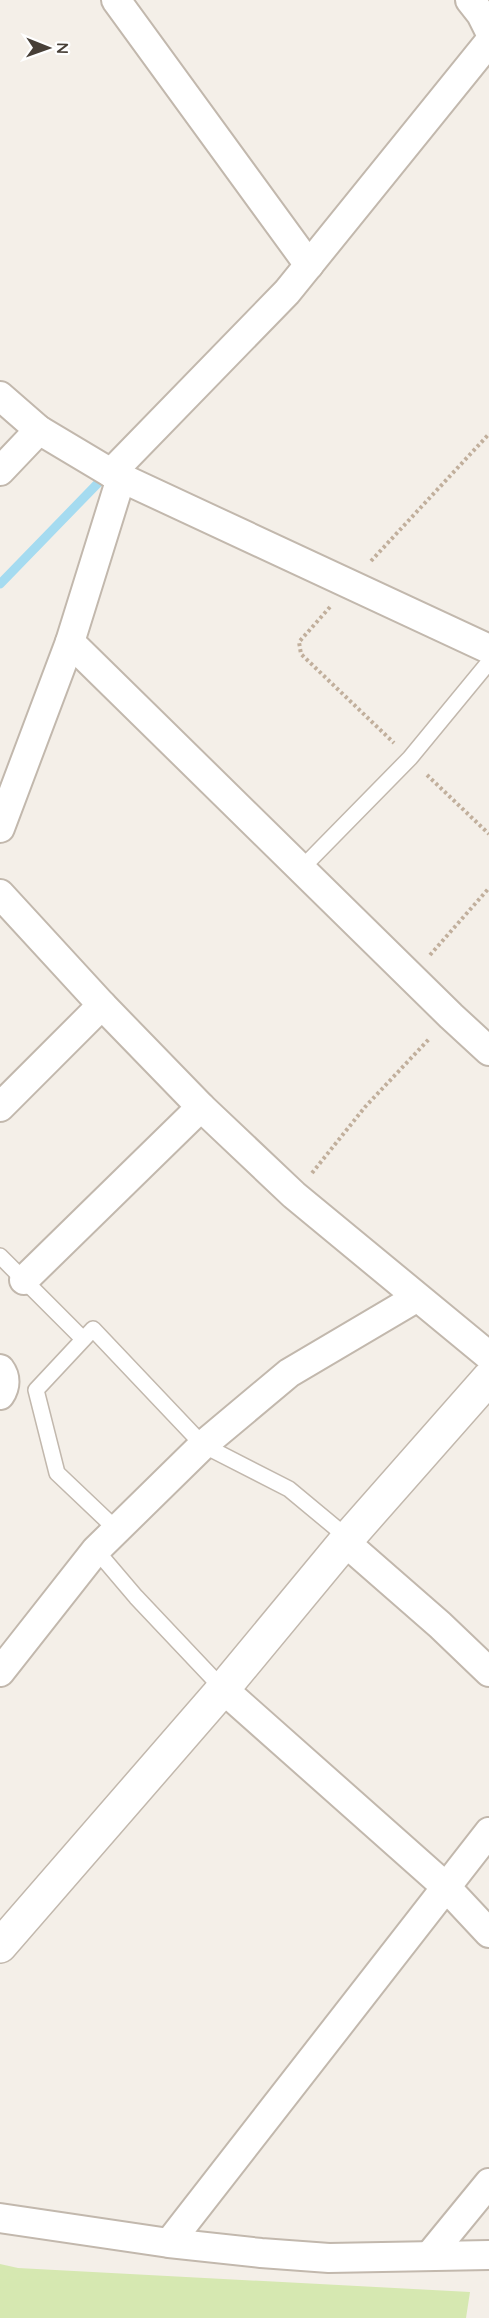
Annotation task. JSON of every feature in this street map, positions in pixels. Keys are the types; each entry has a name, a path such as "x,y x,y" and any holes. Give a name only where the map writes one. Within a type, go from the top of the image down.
{"street":[{"path":"116,0 309,265"},
{"path":"470,0 482,14 489,30"},
{"path":"0,825 70,642 116,475 287,292 489,42"},
{"path":"0,396 39,430 116,475 489,649"},
{"path":"0,471 39,430"},
{"path":"70,642 489,1051"},
{"path":"0,894 102,1005 201,1107 294,1195 489,1356"},
{"path":"0,1107 102,1005"},
{"path":"24,1280 201,1107"},
{"path":"0,1672 96,1550 203,1445 289,1373 416,1298"},
{"path":"0,1369 5,1381 0,1395"},
{"path":"4,1932 223,1689 346,1540 489,1378"},
{"path":"346,1540 441,1625 489,1672"},
{"path":"223,1689 446,1887 489,1933"},
{"path":"169,2243 489,1832"},
{"path":"430,2255 489,2183"},
{"path":"0,2218 169,2243 261,2253 329,2258 489,2255"}],"lane":[{"path":"301,869 410,758 489,662"},
{"path":"0,1256 83,1339"},
{"path":"117,1530 57,1473 36,1390 93,1329 203,1445 289,1489 346,1540"},
{"path":"96,1550 136,1597 223,1689"}],"path":[{"path":"489,434 349,584 299,642 301,654 489,834"},
{"path":"412,977 489,888"},
{"path":"294,1195 365,1107 451,1016"}],"green space":[{"path":"0,2264 18,2268 470,2292 466,2318 0,2318"}],"waterway":[{"path":"0,584 101,480"}]}
